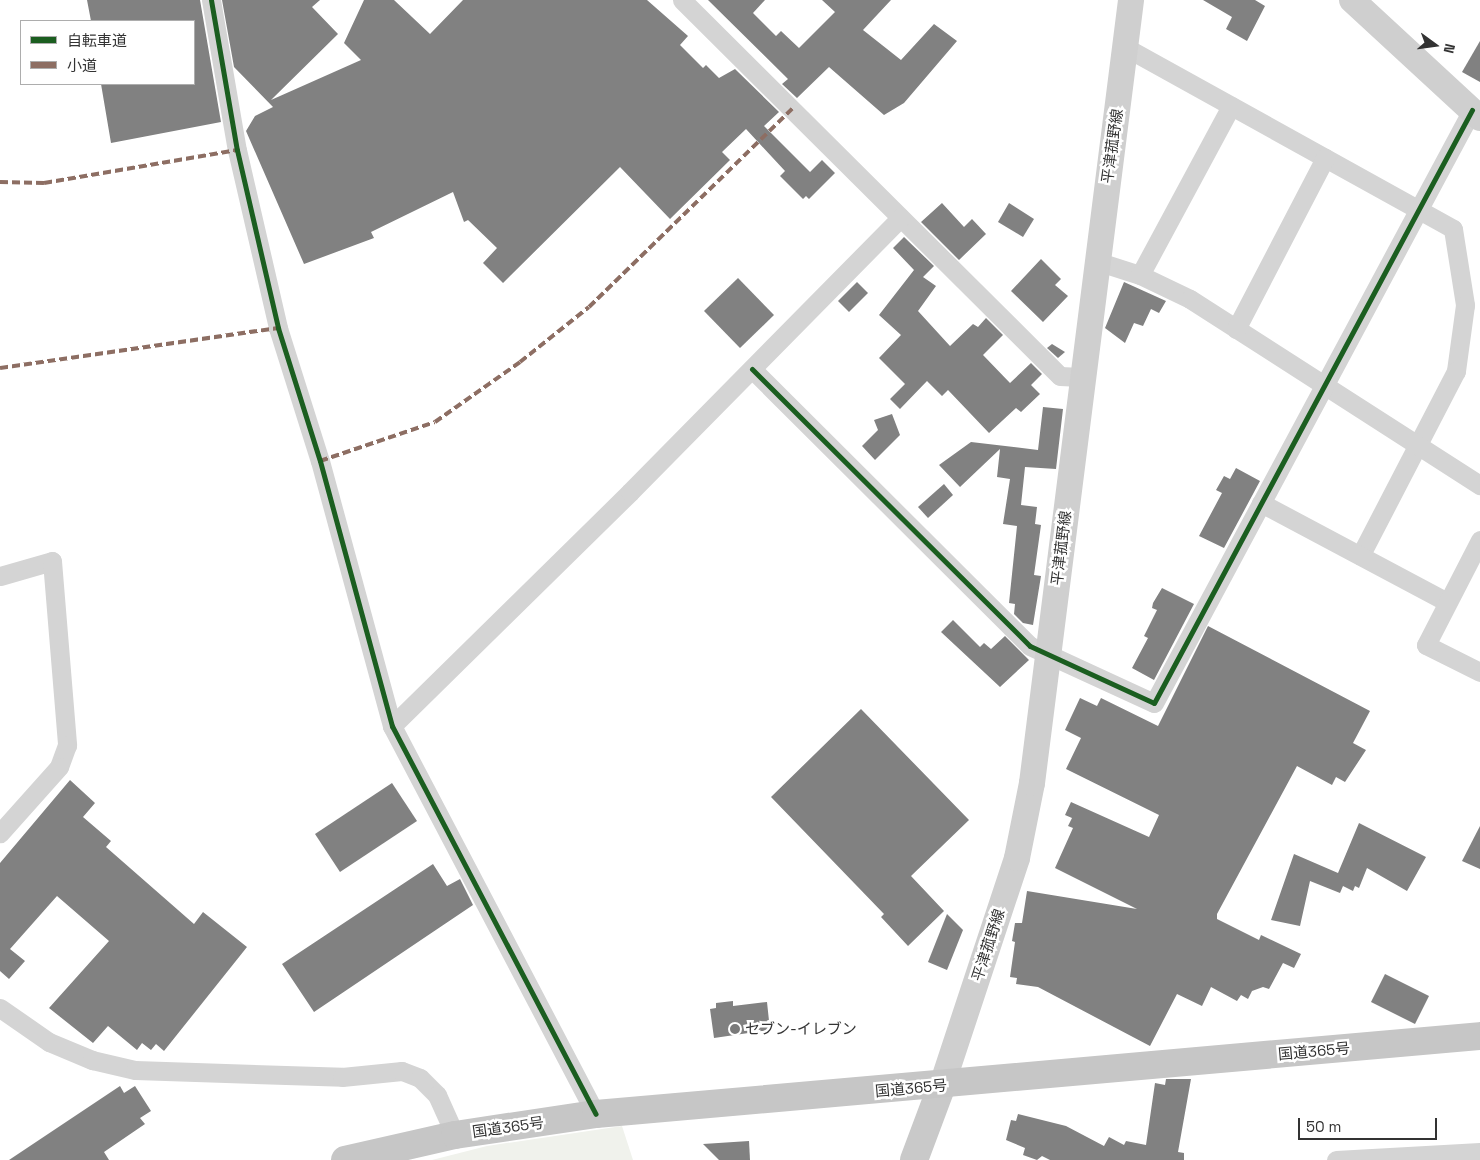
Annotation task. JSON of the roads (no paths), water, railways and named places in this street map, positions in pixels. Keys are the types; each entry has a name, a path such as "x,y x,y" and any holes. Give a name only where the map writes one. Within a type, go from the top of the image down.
{"highway":[{"name":"国道365号","path":"345,1160 455,1135 596,1114 942,1085 1480,1036"}],"main road":[{"name":"平津菰野線","path":"942,1085 1017,858 1032,783 1081,378 1131,0"},
{"path":"1352,0 1476,114"},
{"path":"914,1160 942,1085"}],"street":[{"path":"211,0 237,150 278,328 320,461 392,726 596,1114"},
{"path":"682,0 1060,376 1081,378"},
{"path":"1125,47 1453,229 1465,305 1456,371 1360,556"},
{"path":"1140,275 1231,106"},
{"path":"752,368 1030,646 1154,703 1418,210 1476,114"},
{"path":"1236,329 1325,158"},
{"path":"392,726 900,218"},
{"path":"1096,261 1140,275 1190,299 1323,388 1480,485"},
{"path":"1261,503 1447,602"},
{"path":"1480,540 1426,645 1480,672"},
{"path":"0,576 52,561 66,745 58,767 0,833"},
{"path":"0,1008 49,1042 92,1060 135,1070 342,1077 402,1072 420,1078 437,1095 455,1135"},
{"path":"1336,1160 1454,1157 1480,1152"}],"place":[{"name":"セブン-イレブン","path":"735,1029"}]}
